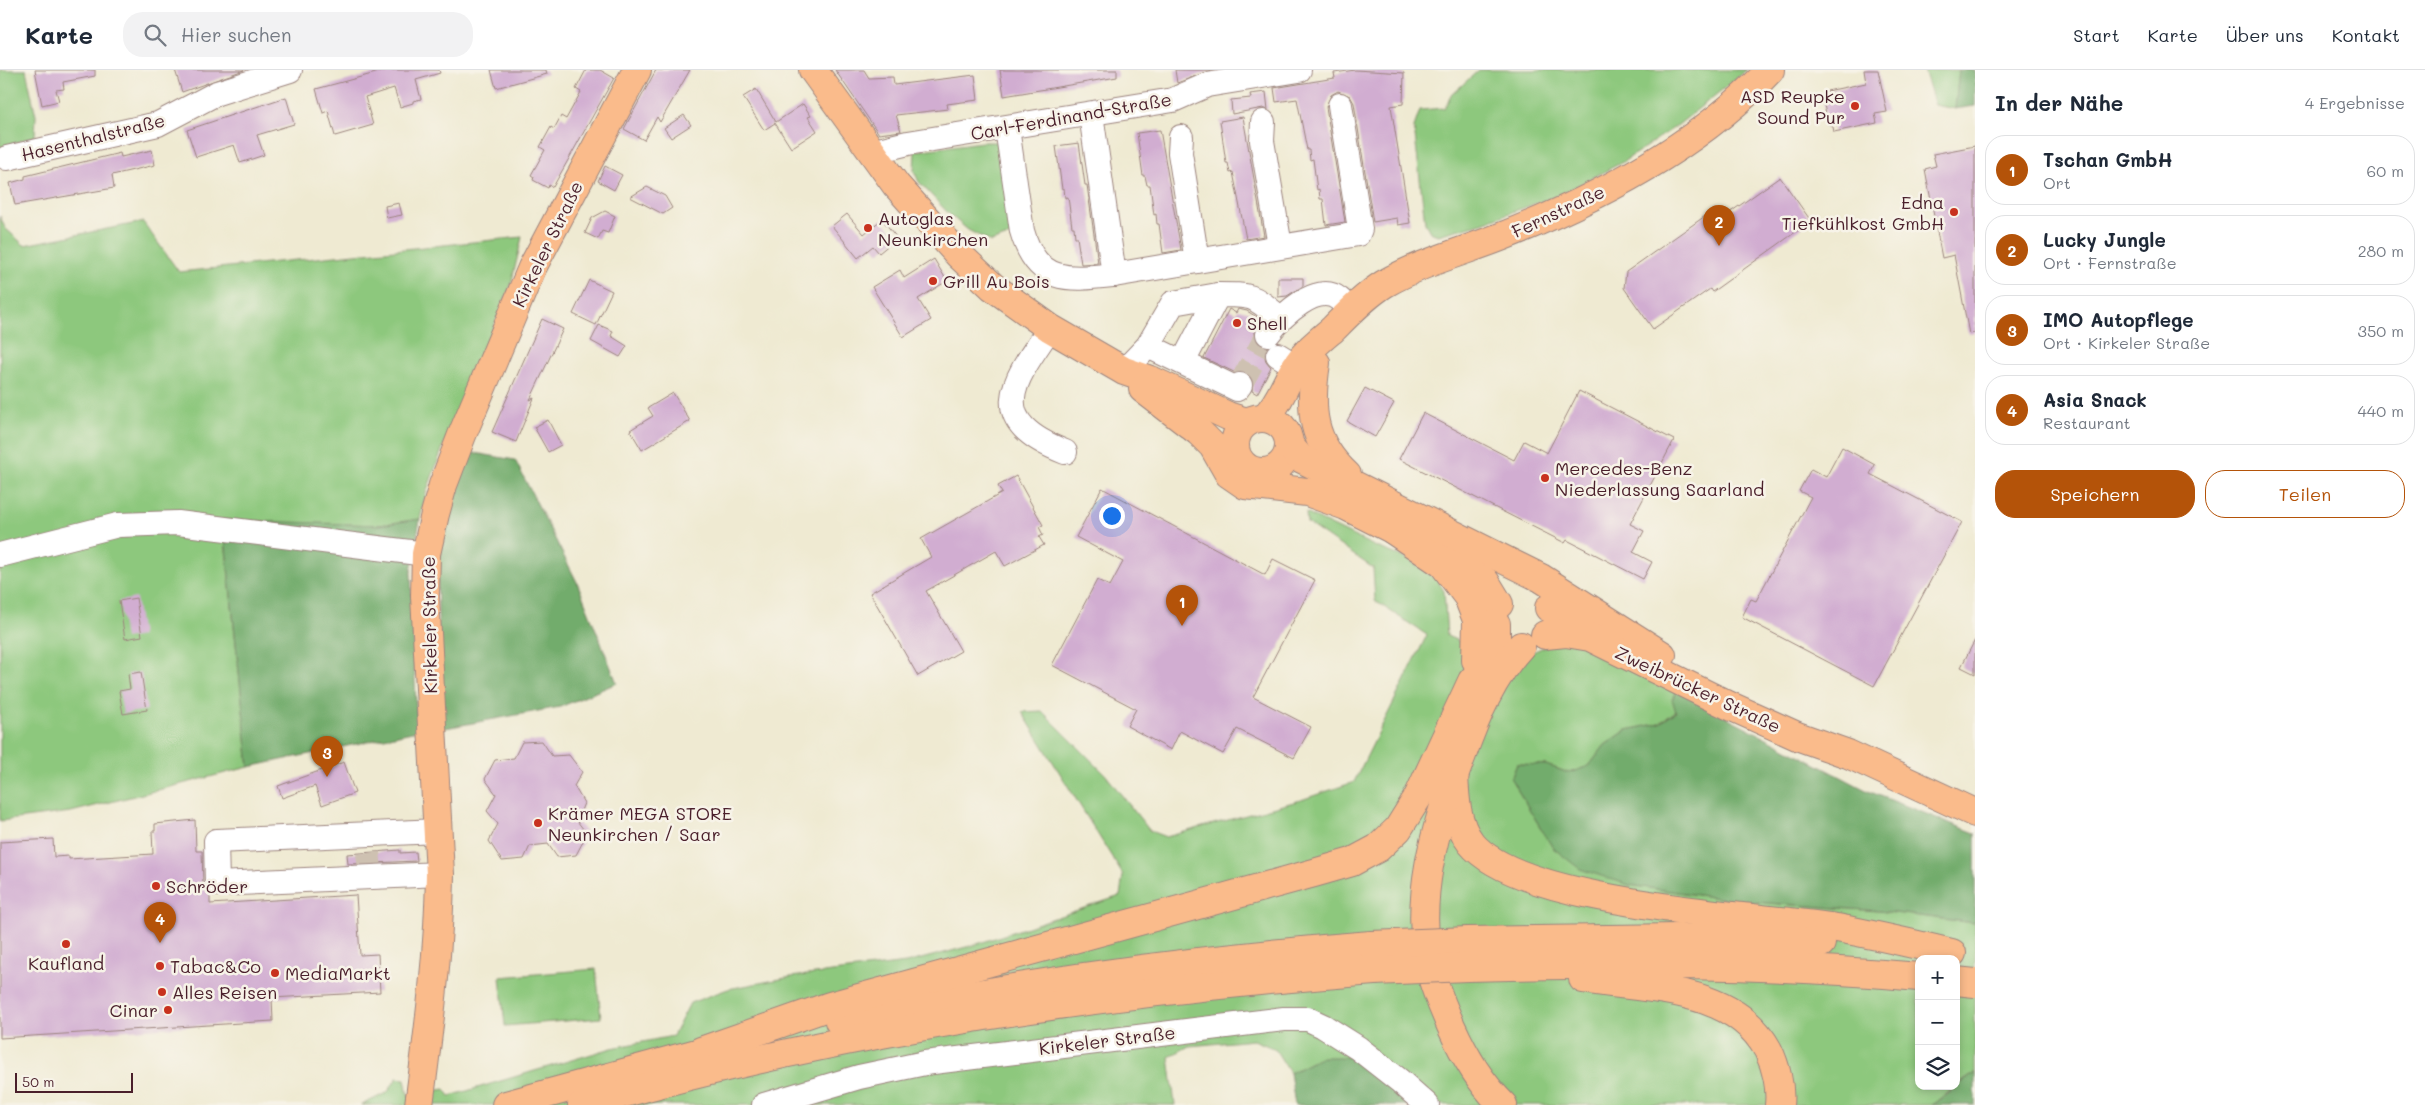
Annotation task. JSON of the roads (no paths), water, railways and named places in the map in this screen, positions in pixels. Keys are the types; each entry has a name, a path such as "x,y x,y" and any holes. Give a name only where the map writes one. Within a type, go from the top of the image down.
{"main road":[{"name":"Kirkeler Straße","path":"419,1105 437,956 440,874 426,641 426,554 443,485 532,268 637,70"},
{"name":"Zweibrücker Straße","path":"813,70 896,185 958,254 993,287 1050,328 1133,380 1199,432 1212,446 1229,474 1245,485 1307,492 1346,506"},
{"name":"Fernstraße","path":"1273,470 1285,460 1264,431 1288,347 1341,320 1382,285 1410,270 1454,252 1501,237 1566,210 1633,175 1685,143 1755,86 1770,70"},
{"path":"1288,347 1312,390 1316,433 1325,452 1341,469 1373,494"},
{"name":"Zweibrücker Straße","path":"1133,380 1153,380 1264,431 1300,458 1542,578 1662,655"},
{"name":"Zweibrücker Straße","path":"1264,431 1237,456 1249,468 1257,472 1273,470 1305,481 1346,506 1465,566 1485,581 1498,614"},
{"name":"Zweibrücker Straße","path":"1426,522 1482,556 1515,583 1529,591"},
{"path":"1393,530 1443,564 1468,597 1477,620 1478,646 1472,681"},
{"path":"701,1051 830,1006 1352,862 1378,848 1398,829 1418,797 1472,681 1488,662 1496,641 1498,614 1512,593 1529,591 1544,600 1549,608 1551,622 1533,640 1508,660 1487,696 1454,774 1437,824 1429,863 1425,930 1431,975 1456,1038 1472,1067 1503,1105"},
{"name":"Zweibrücker Straße","path":"1549,608 1582,617 1662,655 1760,703 1848,754 1975,813"},
{"path":"1498,614 1505,639 1533,640"},
{"name":"Zweibrücker Straße","path":"1533,640 1566,633 1590,637 1728,705 1796,736 1848,754"},
{"path":"1454,774 1455,795 1461,825 1471,843 1504,868 1540,882 1578,892 1650,904 1838,928 1963,954"},
{"path":"506,1105 701,1051 945,999 1101,975 1468,954 1606,938 1754,940 1963,954"},
{"path":"1468,954 1505,966 1690,995 1725,1008 1748,1023 1763,1041 1773,1059 1780,1105"},
{"path":"582,1105 736,1064 929,1024 1013,1010 1158,991 1303,964"},
{"path":"1505,966 1683,965 1915,977"},
{"path":"1960,981 1975,983"}],"street":[{"name":"Hasenthalstraße","path":"7,158 158,124 217,93 290,70"},
{"name":"Carl-Ferdinand-Straße","path":"871,152 908,143 1173,100 1207,85 1299,70"},
{"path":"1007,128 1022,231 1026,246 1036,264 1054,274 1077,279 1114,275 1359,233 1340,105"},
{"path":"1092,114 1114,275"},
{"path":"1263,122 1262,141 1280,246"},
{"path":"1181,137 1180,153 1197,261"},
{"path":"1288,347 1311,297 1324,293 1339,298 1341,320"},
{"path":"1133,380 1148,346 1173,303 1218,295 1246,295 1256,298 1288,347"},
{"path":"1183,362 1218,295"},
{"path":"1050,328 1028,357 1013,390 1012,405 1016,419 1032,437 1065,452"},
{"path":"1148,346 1237,389 1240,385"},
{"path":"0,555 118,525 152,523 178,524 426,554"},
{"path":"438,831 369,858 218,884 216,841 369,858 440,874"},
{"name":"Kirkeler Straße","path":"764,1105 859,1077 925,1064 1284,1019 1308,1019 1323,1026 1358,1048 1400,1080 1427,1105"}],"tunnel":[{"path":"1240,385 1268,334"},
{"path":"368,853 370,869"}],"place":[{"name":"ASD Reupke Sound Pur","path":"1855,106"},
{"name":"Edna Tiefkühlkost GmbH","path":"1954,212"},
{"name":"Autoglas Neunkirchen","path":"868,228"},
{"name":"Lucky Jungle","path":"1719,246"},
{"name":"Grill Au Bois","path":"933,281"},
{"name":"Shell","path":"1237,323"},
{"name":"Mercedes-Benz Niederlassung Saarland","path":"1545,478"},
{"name":"Tschan GmbH","path":"1182,626"},
{"name":"IMO Autopflege","path":"327,777"},
{"name":"Krämer MEGA STORE Neunkirchen / Saar","path":"538,823"},
{"name":"Schröder","path":"156,886"},
{"name":"Asia Snack","path":"160,943"},
{"name":"Kaufland","path":"66,944"},
{"name":"Tabac&Co","path":"160,966"},
{"name":"MediaMarkt","path":"275,973"},
{"name":"Alles Reisen","path":"162,992"},
{"name":"Cinar","path":"168,1010"}]}
